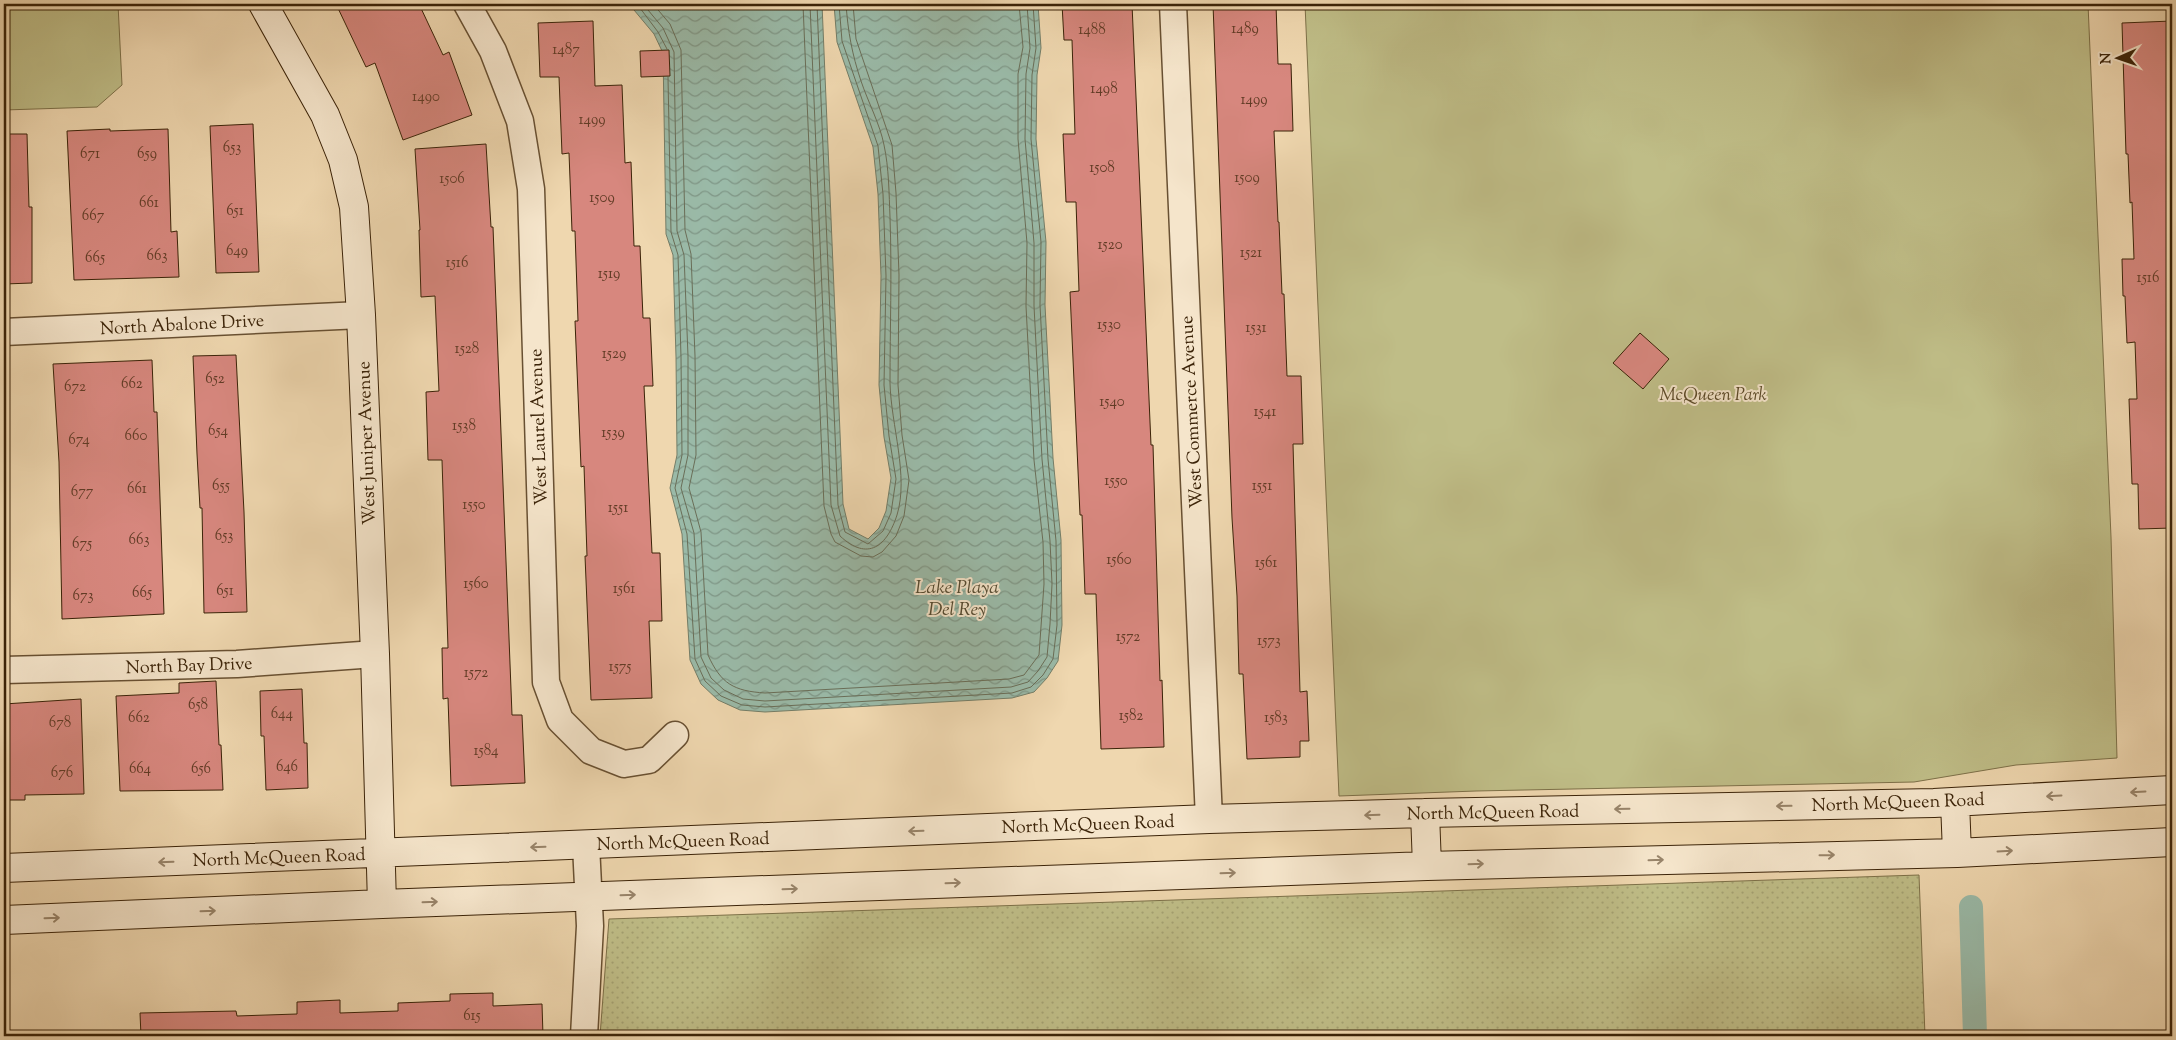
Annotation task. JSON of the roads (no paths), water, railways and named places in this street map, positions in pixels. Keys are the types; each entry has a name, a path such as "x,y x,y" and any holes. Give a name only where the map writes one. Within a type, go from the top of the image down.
{"main road":[{"name":"West Juniper Avenue","path":"263,4 324,115 343,160 354,207 361,315 375,654 382,904"},
{"name":"North McQueen Road","path":"4,868 1209,820 1425,813 1955,802 2172,790"},
{"path":"1955,802 1957,853"},
{"path":"1425,813 1427,866"},
{"path":"4,920 382,904 1427,866 1957,853 2172,842"}],"street":[{"name":"West Laurel Avenue","path":"467,4 493,51 520,121 531,190 546,682 560,720 591,751 624,764 649,760 675,735"},
{"name":"West Commerce Avenue","path":"1173,4 1209,820"},
{"name":"North Abalone Drive","path":"4,332 361,315"},
{"name":"North Bay Drive","path":"4,670 237,664 375,654"},
{"path":"584,1036 590,926 586,845"}],"water":[{"name":"Lake Playa Del Rey","path":"631,4 822,4 843,504 849,529 868,539 879,528 886,511 891,478 884,437 879,385 881,276 878,194 873,147 837,42 834,4 1038,4 1041,48 1037,75 1036,139 1046,242 1045,305 1053,458 1061,540 1062,625 1058,661 1047,678 1034,692 1012,698 765,712 740,710 718,700 701,684 690,660 682,534 670,488 677,455 676,357 673,255 666,234 663,53 654,34"}],"waterway":[{"path":"1971,907 1975,1036"}],"park label":[{"name":"McQueen Park","path":"1713,394"}]}
